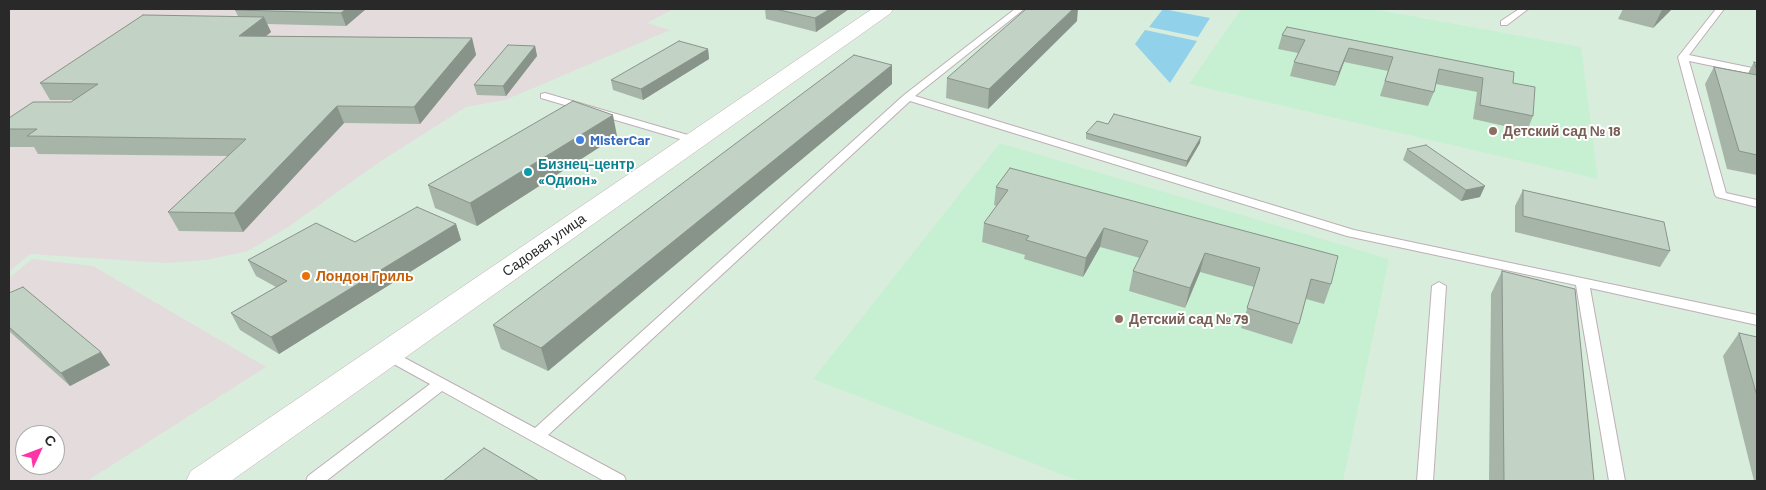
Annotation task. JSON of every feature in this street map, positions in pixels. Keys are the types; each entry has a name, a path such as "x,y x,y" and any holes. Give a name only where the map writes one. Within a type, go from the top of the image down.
{"street":[{"name":"Садовая улица","path":"204,481 884,9"}],"lane":[{"path":"536,436 908,97 1020,9"},
{"path":"1504,23 1524,9"},
{"path":"1683,57 1720,9"},
{"path":"1683,57 1757,72"},
{"path":"1683,57 1721,195 1757,203"},
{"path":"545,96 694,140"},
{"path":"908,97 1351,232 1757,320"},
{"path":"1582,282 1617,481"},
{"path":"1425,481 1439,286"},
{"path":"388,354 618,481"},
{"path":"314,481 442,383"}],"shaded area":[{"path":"9,9 673,9 647,23 670,30 505,100 466,107 381,161 288,227 248,251 206,260 165,263 30,254 9,272"},
{"path":"1163,9 1210,18 1198,37 1149,27"},
{"name":"Детский сад № 18","path":"1241,9 1373,9 1581,47 1598,179 1189,84"},
{"path":"1145,30 1197,41 1170,83 1135,44"},
{"name":"Детский сад № 79","path":"1000,143 1389,259 1343,481 1079,481 813,379"},
{"path":"32,259 93,266 266,367 87,481 9,481 9,278"}],"building":[{"path":"346,9 341,13 235,10"},
{"path":"775,9 830,9 815,18"},
{"path":"1026,9 1073,9 989,89 947,78"},
{"path":"143,15 264,17 239,36 472,38 414,107 337,106 234,213 168,212 246,139 27,136 37,129 9,129 9,118 33,102 71,102 98,84 40,83"},
{"path":"1287,27 1514,72 1513,83 1535,87 1533,116 1480,105 1483,78 1439,69 1434,92 1385,81 1393,57 1349,48 1339,72 1294,62 1305,40 1282,35"},
{"path":"679,41 708,49 641,89 611,80"},
{"path":"508,45 535,46 503,86 474,85"},
{"path":"854,55 892,65 541,348 493,325"},
{"path":"1714,67 1757,75 1757,155 1739,151"},
{"path":"573,101 613,115 470,203 428,185"},
{"path":"1114,114 1201,137 1187,161 1086,133 1097,121 1108,124"},
{"path":"1426,145 1485,186 1466,190 1407,149"},
{"path":"1010,168 1338,256 1331,284 1311,279 1299,324 1247,308 1260,268 1205,253 1190,288 1133,271 1148,241 1104,228 1086,258 1026,240 1029,236 984,223 1008,190 996,187"},
{"path":"1523,190 1664,222 1670,251 1523,216"},
{"path":"417,207 456,224 271,337 231,313 287,281 248,260 316,223 355,242"},
{"path":"1502,271 1575,289 1594,481 1504,481"},
{"path":"23,287 101,352 61,373 9,327 9,293"},
{"path":"1739,333 1757,337 1757,396"},
{"path":"484,448 539,481 443,481"}],"place":[{"name":"Детский сад № 18","path":"1493,131"},
{"name":"MisterCar","path":"580,140"},
{"name":"Бизнец-центр «Одион»","path":"528,172"},
{"name":"Лондон Гриль","path":"306,276"},
{"name":"Детский сад № 79","path":"1119,319"}]}
